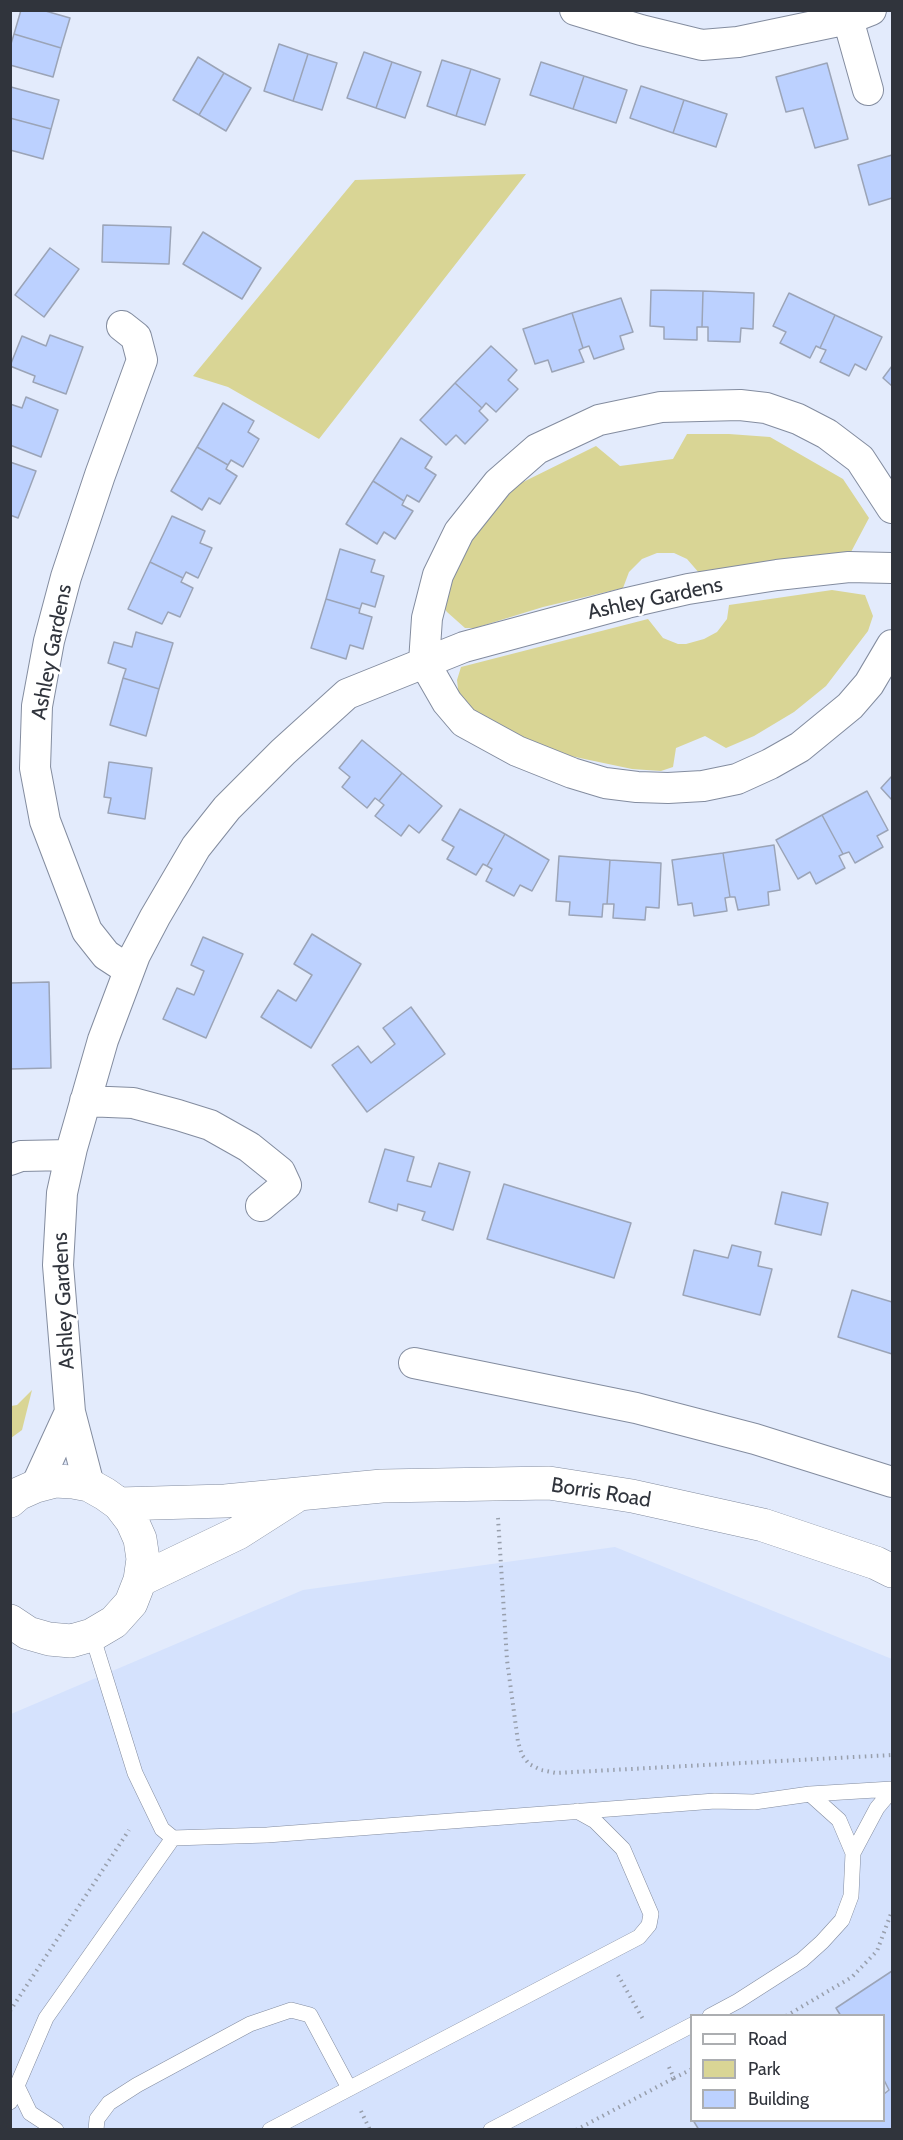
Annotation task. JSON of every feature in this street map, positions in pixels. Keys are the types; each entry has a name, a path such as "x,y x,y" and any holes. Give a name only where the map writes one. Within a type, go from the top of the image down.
{"street":[{"path":"589,13 702,45 738,42 860,15 868,90"},
{"name":"Ashley Gardens","path":"122,326 136,337 142,360 99,475 66,577 37,706 35,768 45,821 87,931 106,955 129,970"},
{"path":"892,508 860,459 827,434 798,419 766,408 740,405 661,407 599,420 537,449 498,483 459,532 438,575 427,618 424,662 447,702 464,722 517,751 572,773 605,783 668,788 703,786 737,779 800,747 850,706 882,665 892,645"},
{"name":"Ashley Gardens","path":"90,1485 70,1412 58,1265 62,1193 70,1155 103,1040 129,970 155,916 178,877 196,848 227,808 283,752 347,694 424,662 476,644 688,589 777,575 849,567 892,568"},
{"path":"85,1101 133,1103 178,1114 210,1125 249,1146 280,1172 286,1185 261,1206"},
{"path":"10,1160 21,1156 70,1155"},
{"path":"414,1363 636,1408 755,1439 892,1482"},
{"name":"Ashley Gardens","path":"23,1493 70,1412"},
{"path":"16,1628 49,1640 71,1641 92,1635 114,1622 131,1603 140,1580 143,1559 140,1539 132,1521 119,1504 90,1485 55,1481 23,1493"},
{"name":"Borris Road","path":"119,1504 225,1501 382,1486 549,1483 643,1498 763,1525 876,1563 892,1571"},
{"name":"Borris Road","path":"140,1580 237,1533 300,1494"}],"lane":[{"path":"92,1635 135,1773 162,1828 173,1838 267,1835 715,1801 754,1802 810,1794 892,1790"},
{"path":"714,2014 802,1960 842,1920 850,1896 853,1854 877,1809 892,1790"},
{"path":"810,1794 839,1820 853,1854"},
{"path":"270,2130 639,1937 649,1925 651,1914 624,1849 595,1821 577,1811"},
{"path":"10,2102 46,2018 173,1838"},
{"path":"96,2130 97,2119 108,2103 137,2085 250,2024 291,2010 310,2015 349,2088"},
{"path":"491,2130 690,2026"},
{"path":"17,2086 30,2113 56,2130"}],"path":[{"path":"496,1484 507,1660 518,1742 522,1755 529,1764 541,1770 556,1773 892,1755"},
{"path":"10,2011 129,1830"},
{"path":"789,2014 852,1977 877,1951 892,1911"},
{"path":"576,2130 674,2078"}],"shaded area":[{"path":"615,1547 892,1659 892,2129 11,2130 11,1714 303,1590"}],"green space":[{"path":"526,174 319,439 228,387 193,376 355,180"},
{"path":"687,434 770,437 843,479 869,518 851,552 812,564 700,574 687,559 674,553 657,553 642,559 629,572 623,588 543,607 475,628 465,628 447,612 439,601 453,560 513,487 596,446 620,466 673,459"},
{"path":"832,590 865,595 873,616 868,631 826,686 794,712 754,736 726,748 705,736 676,748 673,767 661,771 632,769 523,743 460,706 457,680 461,667 648,619 663,638 678,644 686,644 704,639 717,632 727,619 729,605"},
{"path":"32,1390 22,1430 11,1438 11,1406 17,1405"}],"building":[{"path":"21,10 42,10 70,18 61,48 14,34"},
{"path":"14,34 61,48 53,77 10,65 10,47"},
{"path":"279,44 308,54 293,101 264,91"},
{"path":"364,52 392,62 376,108 347,98"},
{"path":"308,54 337,63 322,110 293,101"},
{"path":"198,57 224,73 199,115 173,100"},
{"path":"442,60 471,69 456,116 427,106"},
{"path":"392,62 421,72 405,118 376,108"},
{"path":"541,62 584,76 573,109 530,95"},
{"path":"827,63 848,139 815,148 803,108 786,112 776,77"},
{"path":"471,69 500,79 485,125 456,116"},
{"path":"224,73 251,88 226,131 199,115"},
{"path":"584,76 627,90 616,123 573,109"},
{"path":"641,86 684,100 673,133 630,118"},
{"path":"11,87 59,100 51,129 10,118"},
{"path":"684,100 727,114 716,147 673,133"},
{"path":"10,118 51,129 43,159 10,150"},
{"path":"892,155 892,198 869,205 858,165"},
{"path":"103,225 171,227 169,264 102,262"},
{"path":"203,232 261,268 242,299 183,264"},
{"path":"50,248 79,269 44,317 15,295"},
{"path":"651,290 703,291 702,327 697,327 697,340 664,339 664,327 650,326"},
{"path":"703,291 754,293 753,329 741,328 740,342 708,341 708,327 702,327"},
{"path":"789,293 835,315 820,348 816,346 810,358 780,343 786,332 773,326"},
{"path":"621,298 633,332 620,336 624,349 594,359 589,346 583,348 572,313"},
{"path":"572,313 583,348 579,350 584,362 552,372 548,360 535,364 523,329"},
{"path":"835,315 882,337 866,370 855,364 849,376 820,362 826,350 820,348"},
{"path":"50,335 83,347 66,394 33,382 35,376 10,366 22,336 46,346"},
{"path":"491,346 517,370 508,380 518,389 496,412 486,403 482,408 455,383"},
{"path":"892,366 892,386 883,378"},
{"path":"455,383 482,408 479,411 488,420 465,444 456,435 446,445 420,420"},
{"path":"26,397 58,410 41,457 10,445 10,404 22,408"},
{"path":"223,403 254,421 248,432 259,439 243,467 231,460 228,465 197,447"},
{"path":"401,438 432,457 425,468 436,475 419,502 407,495 404,501 373,481"},
{"path":"197,447 228,465 226,469 237,476 220,504 209,498 202,510 171,491"},
{"path":"10,462 36,471 18,518 10,515"},
{"path":"373,481 404,501 402,505 413,511 395,539 384,532 377,544 346,524"},
{"path":"172,516 205,531 200,543 212,548 198,578 186,572 183,578 150,562"},
{"path":"340,549 375,560 371,572 384,576 375,607 362,603 360,609 326,599"},
{"path":"150,562 183,578 181,582 193,588 180,617 168,612 162,624 128,609"},
{"path":"326,599 360,609 359,613 372,617 363,649 350,645 346,659 311,648"},
{"path":"136,632 173,643 159,689 123,678 126,669 108,663 114,642 132,647"},
{"path":"123,678 159,689 146,736 110,725"},
{"path":"362,740 402,773 379,801 375,798 367,808 342,787 350,777 339,768"},
{"path":"109,762 152,768 145,819 108,813 111,798 104,797"},
{"path":"402,773 442,806 419,833 409,825 401,836 375,816 384,805 379,801"},
{"path":"892,776 892,800 881,788"},
{"path":"867,791 888,830 877,836 883,847 855,863 849,852 843,854 822,815"},
{"path":"460,809 505,834 487,866 483,864 476,875 447,859 454,847 442,840"},
{"path":"822,815 843,854 839,856 845,868 816,884 810,872 798,879 776,840"},
{"path":"505,834 549,860 532,891 520,885 514,896 486,881 492,869 487,866"},
{"path":"774,845 780,890 768,892 769,905 738,910 735,897 730,897 723,853"},
{"path":"723,853 730,897 725,898 727,911 694,916 692,903 678,905 672,860"},
{"path":"559,856 610,860 607,904 603,904 602,917 569,915 570,902 556,901"},
{"path":"610,860 661,863 659,908 646,907 645,920 613,918 614,904 607,904"},
{"path":"312,934 361,964 311,1048 261,1017 278,990 296,1001 312,975 294,964"},
{"path":"203,937 243,954 206,1038 163,1019 177,988 194,995 204,971 191,965"},
{"path":"49,982 51,1068 10,1069 10,983"},
{"path":"411,1007 445,1054 367,1112 332,1065 358,1046 371,1063 395,1044 383,1028"},
{"path":"385,1149 414,1157 407,1181 431,1187 439,1163 470,1172 453,1230 422,1220 425,1212 398,1204 397,1211 369,1202"},
{"path":"504,1184 631,1223 614,1278 487,1239"},
{"path":"782,1192 828,1203 821,1235 775,1224"},
{"path":"732,1245 761,1252 758,1266 772,1269 760,1315 683,1295 694,1250 728,1258"},
{"path":"852,1290 892,1302 892,1354 838,1337"},
{"path":"892,1971 892,2130 699,2130 694,2122 885,2122 885,2093 889,2090 885,2082 885,2014 840,2014 836,2008"}]}
